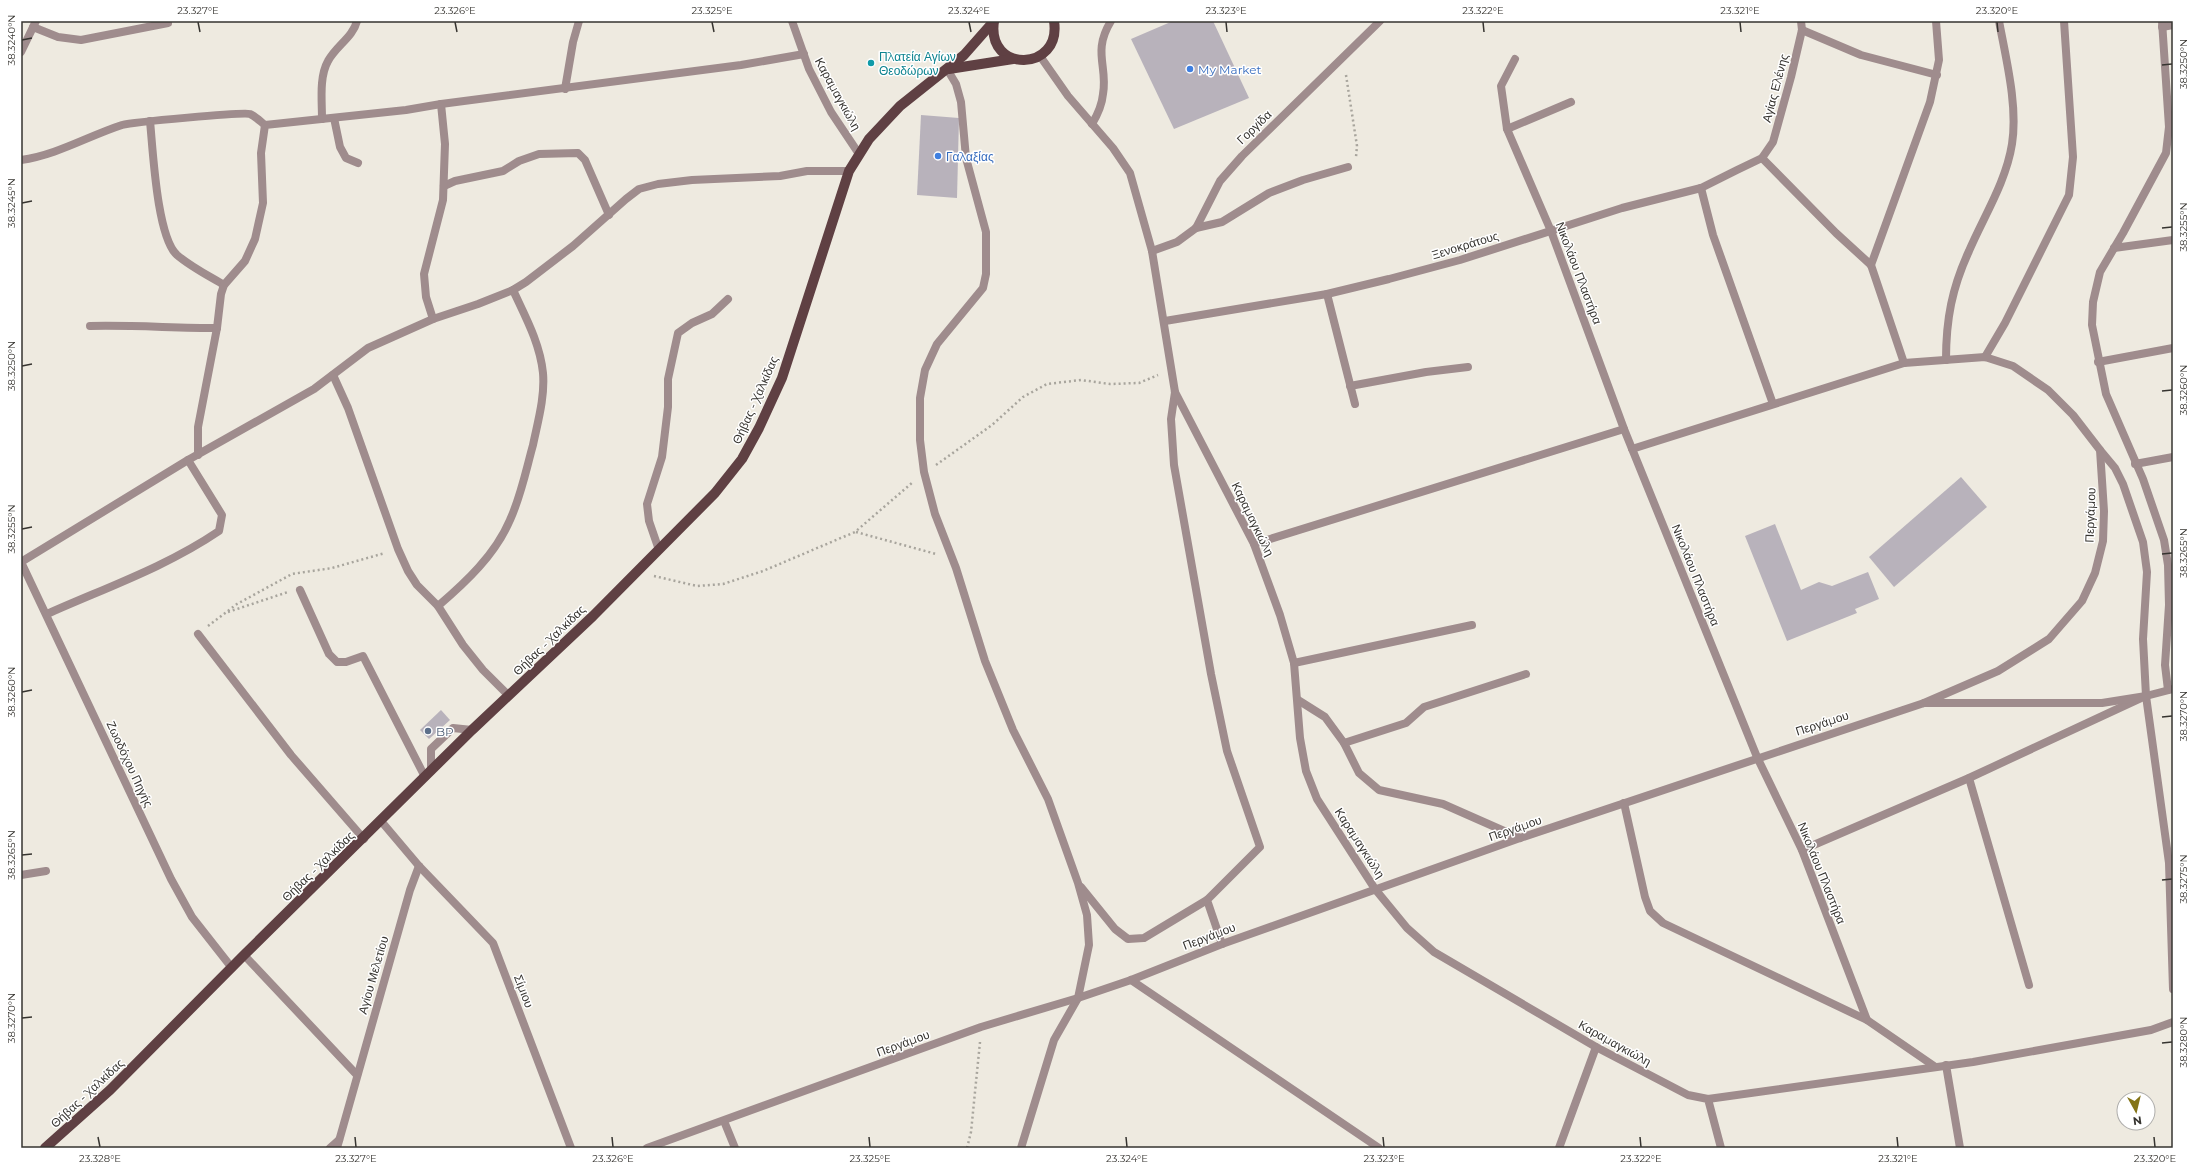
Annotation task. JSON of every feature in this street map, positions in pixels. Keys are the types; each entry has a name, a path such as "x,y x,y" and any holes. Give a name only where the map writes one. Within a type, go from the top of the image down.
{"main road":[{"path":"994,21 994,39 998,47 1013,58"},
{"name":"Θήβας - Χαλκίδας","path":"45,1148 110,1090 244,955 364,839 472,730 638,571 715,493 742,459 760,428 782,378 849,171 859,154 869,139 900,106 948,69 974,46 994,21"},
{"path":"1040,56 1051,44 1054,37 1054,21"},
{"name":"Θήβας - Χαλκίδας","path":"948,69 1013,58 1022,61 1040,56"}],"street":[{"path":"322,119 324,69 338,47 349,36 357,21"},
{"path":"565,89 573,42 579,21"},
{"name":"Καραμαγκιώλη","path":"792,21 809,69 832,112 859,154"},
{"path":"1092,124 1100,110 1104,93 1100,56 1104,33 1110,21"},
{"name":"Γοργίδα","path":"1152,252 1177,242 1196,228 1220,181 1242,156 1380,21"},
{"name":"Αγίας Ελένης","path":"1762,158 1773,142 1802,30 1801,21"},
{"path":"1871,265 1930,102 1939,60 1936,21"},
{"path":"1946,360 1946,327 1954,289 1968,252 2001,184 2012,144 2012,95 1999,21"},
{"path":"1985,357 2005,323 2069,195 2073,157 2064,21"},
{"path":"21,52 35,24 58,37 81,40 168,23"},
{"path":"1924,703 2102,703 2146,696 2171,689 2165,665 2169,605 2168,565 2164,540 2150,497 2106,394 2098,362 2092,325 2094,302 2100,272 2166,154 2171,127 2162,24 2173,25"},
{"path":"1802,30 1861,55 1936,75"},
{"path":"21,160 35,158 78,144 123,125 150,121 250,114 265,125 334,118 565,89 741,65 804,54"},
{"path":"1040,56 1068,96 1113,148 1130,173 1152,252 1173,369 1175,392 1171,419 1174,465 1211,674 1227,751 1260,847 1207,900 1144,938 1128,940 1115,929 1078,883"},
{"name":"Νικολάου Πλαστήρα","path":"1515,59 1501,86 1507,129 1551,231 1632,449 1757,757 1802,850 1867,1020"},
{"path":"948,69 956,84 961,102 966,158 986,232 986,274 983,288 937,344 925,370 920,398 920,440 924,472 935,514 953,561 988,668 1013,730 1048,799 1078,883 1087,915 1089,945 1078,998 1054,1040 1021,1148"},
{"path":"1507,129 1571,102"},
{"path":"433,319 426,297 424,274 443,200 445,144 441,104"},
{"path":"334,118 340,147 346,158 358,163"},
{"path":"150,121 162,223 168,242 177,255 224,285"},
{"path":"198,455 198,427 217,328 221,294 224,285 244,261 255,239 263,203 261,153 265,125"},
{"path":"444,186 503,170 519,161 539,154 578,153 585,160 609,215"},
{"path":"1762,158 1836,233 1871,265 1904,363"},
{"name":"Ξενοκράτους","path":"1165,320 1327,294 1460,260 1622,208 1700,188 1762,158"},
{"path":"1196,228 1222,222 1276,191 1303,180 1348,167"},
{"path":"21,562 188,460 314,389 368,348 433,319 512,290 544,270 639,189 658,184 692,180 780,176 807,171 849,171"},
{"path":"1700,188 1713,235 1773,404"},
{"path":"2114,248 2173,240"},
{"path":"438,606 464,584 488,556 510,521 522,486 541,410 543,374 540,355 531,331 512,290"},
{"path":"1327,294 1355,404"},
{"path":"659,550 649,520 647,504 662,457 668,407 668,379 676,338 678,333 692,323 712,314 728,300"},
{"path":"90,326 138,325 163,328 217,328"},
{"path":"2098,362 2173,348"},
{"path":"1632,449 1904,363 1985,357 2013,366 2048,390 2073,415 2115,468 2123,484 2143,542 2147,572 2143,639 2146,696 2169,863 2173,989"},
{"path":"1350,386 1426,372 1468,367"},
{"path":"333,374 348,408 398,549 408,571 418,585 438,606 463,646 509,696"},
{"name":"Καραμαγκιώλη","path":"1175,392 1254,544 1280,615 1294,664 1300,738 1306,771 1317,799 1375,889 1407,928 1434,952 1596,1047 1688,1095 1708,1099 1946,1065 2151,1030 2173,1022"},
{"path":"1254,544 1624,429"},
{"name":"Περγάμου","path":"647,1148 981,1027 1078,998 1131,980 1222,944 1520,838 1757,757 1924,703 1998,671 2049,639 2082,601 2095,573 2103,541 2104,511 2100,450"},
{"path":"2135,464 2173,457"},
{"path":"47,614 130,579 192,549 218,531 222,515 188,460"},
{"name":"Ζωοδόχου Πηγής","path":"21,562 47,614 171,879 192,917 232,968"},
{"path":"300,590 329,654 337,662 346,662 363,656 428,774"},
{"path":"1294,664 1472,625"},
{"path":"198,634 291,755 364,839"},
{"path":"1344,742 1406,723 1424,707 1526,674"},
{"path":"1802,850 1969,778 2146,696"},
{"path":"1298,700 1325,717 1344,742 1359,773 1380,790 1443,804 1520,838"},
{"path":"428,774 431,749 453,728 472,730"},
{"path":"1969,778 2029,985"},
{"path":"1624,803 1645,897 1650,911 1663,923 1867,1020 1934,1066"},
{"path":"381,821 419,866"},
{"name":"Αγίου Μελετίου","path":"338,1144 410,890 419,866"},
{"name":"Σίμιου","path":"419,866 492,943 571,1148"},
{"path":"21,875 46,871"},
{"path":"1207,900 1222,944"},
{"path":"244,955 357,1075"},
{"path":"1131,980 1379,1148"},
{"path":"1559,1148 1596,1047"},
{"path":"1946,1065 1960,1148"},
{"path":"1708,1099 1721,1148"},
{"path":"724,1121 735,1148"},
{"path":"330,1148 338,1144"}],"path":[{"path":"1344,57 1357,146 1356,161 1348,167"},
{"path":"638,571 697,586 723,584 763,571 855,532 924,472 987,429 1023,397 1037,388 1047,384 1081,380 1110,384 1139,383 1173,369"},
{"path":"855,532 926,550 953,561"},
{"path":"226,613 300,590"},
{"path":"967,1148 971,1132 981,1027"}],"building":[{"name":"My Market","path":"1173,21 1213,21 1249,98 1174,129 1131,39"},
{"name":"Γαλαξίας","path":"921,115 959,118 957,198 917,195"},
{"path":"1961,477 1987,507 1894,587 1869,557"},
{"path":"1775,524 1801,590 1819,582 1832,586 1868,572 1879,599 1855,609 1857,613 1787,641 1745,536"},
{"path":"441,710 450,720 429,739 420,730"}],"place":[{"name":"Πλατεία Αγίων Θεοδώρων","path":"871,63"},
{"name":"My Market","path":"1190,69"},
{"name":"Γαλαξίας","path":"938,156"},
{"name":"BP","path":"428,731"}]}
